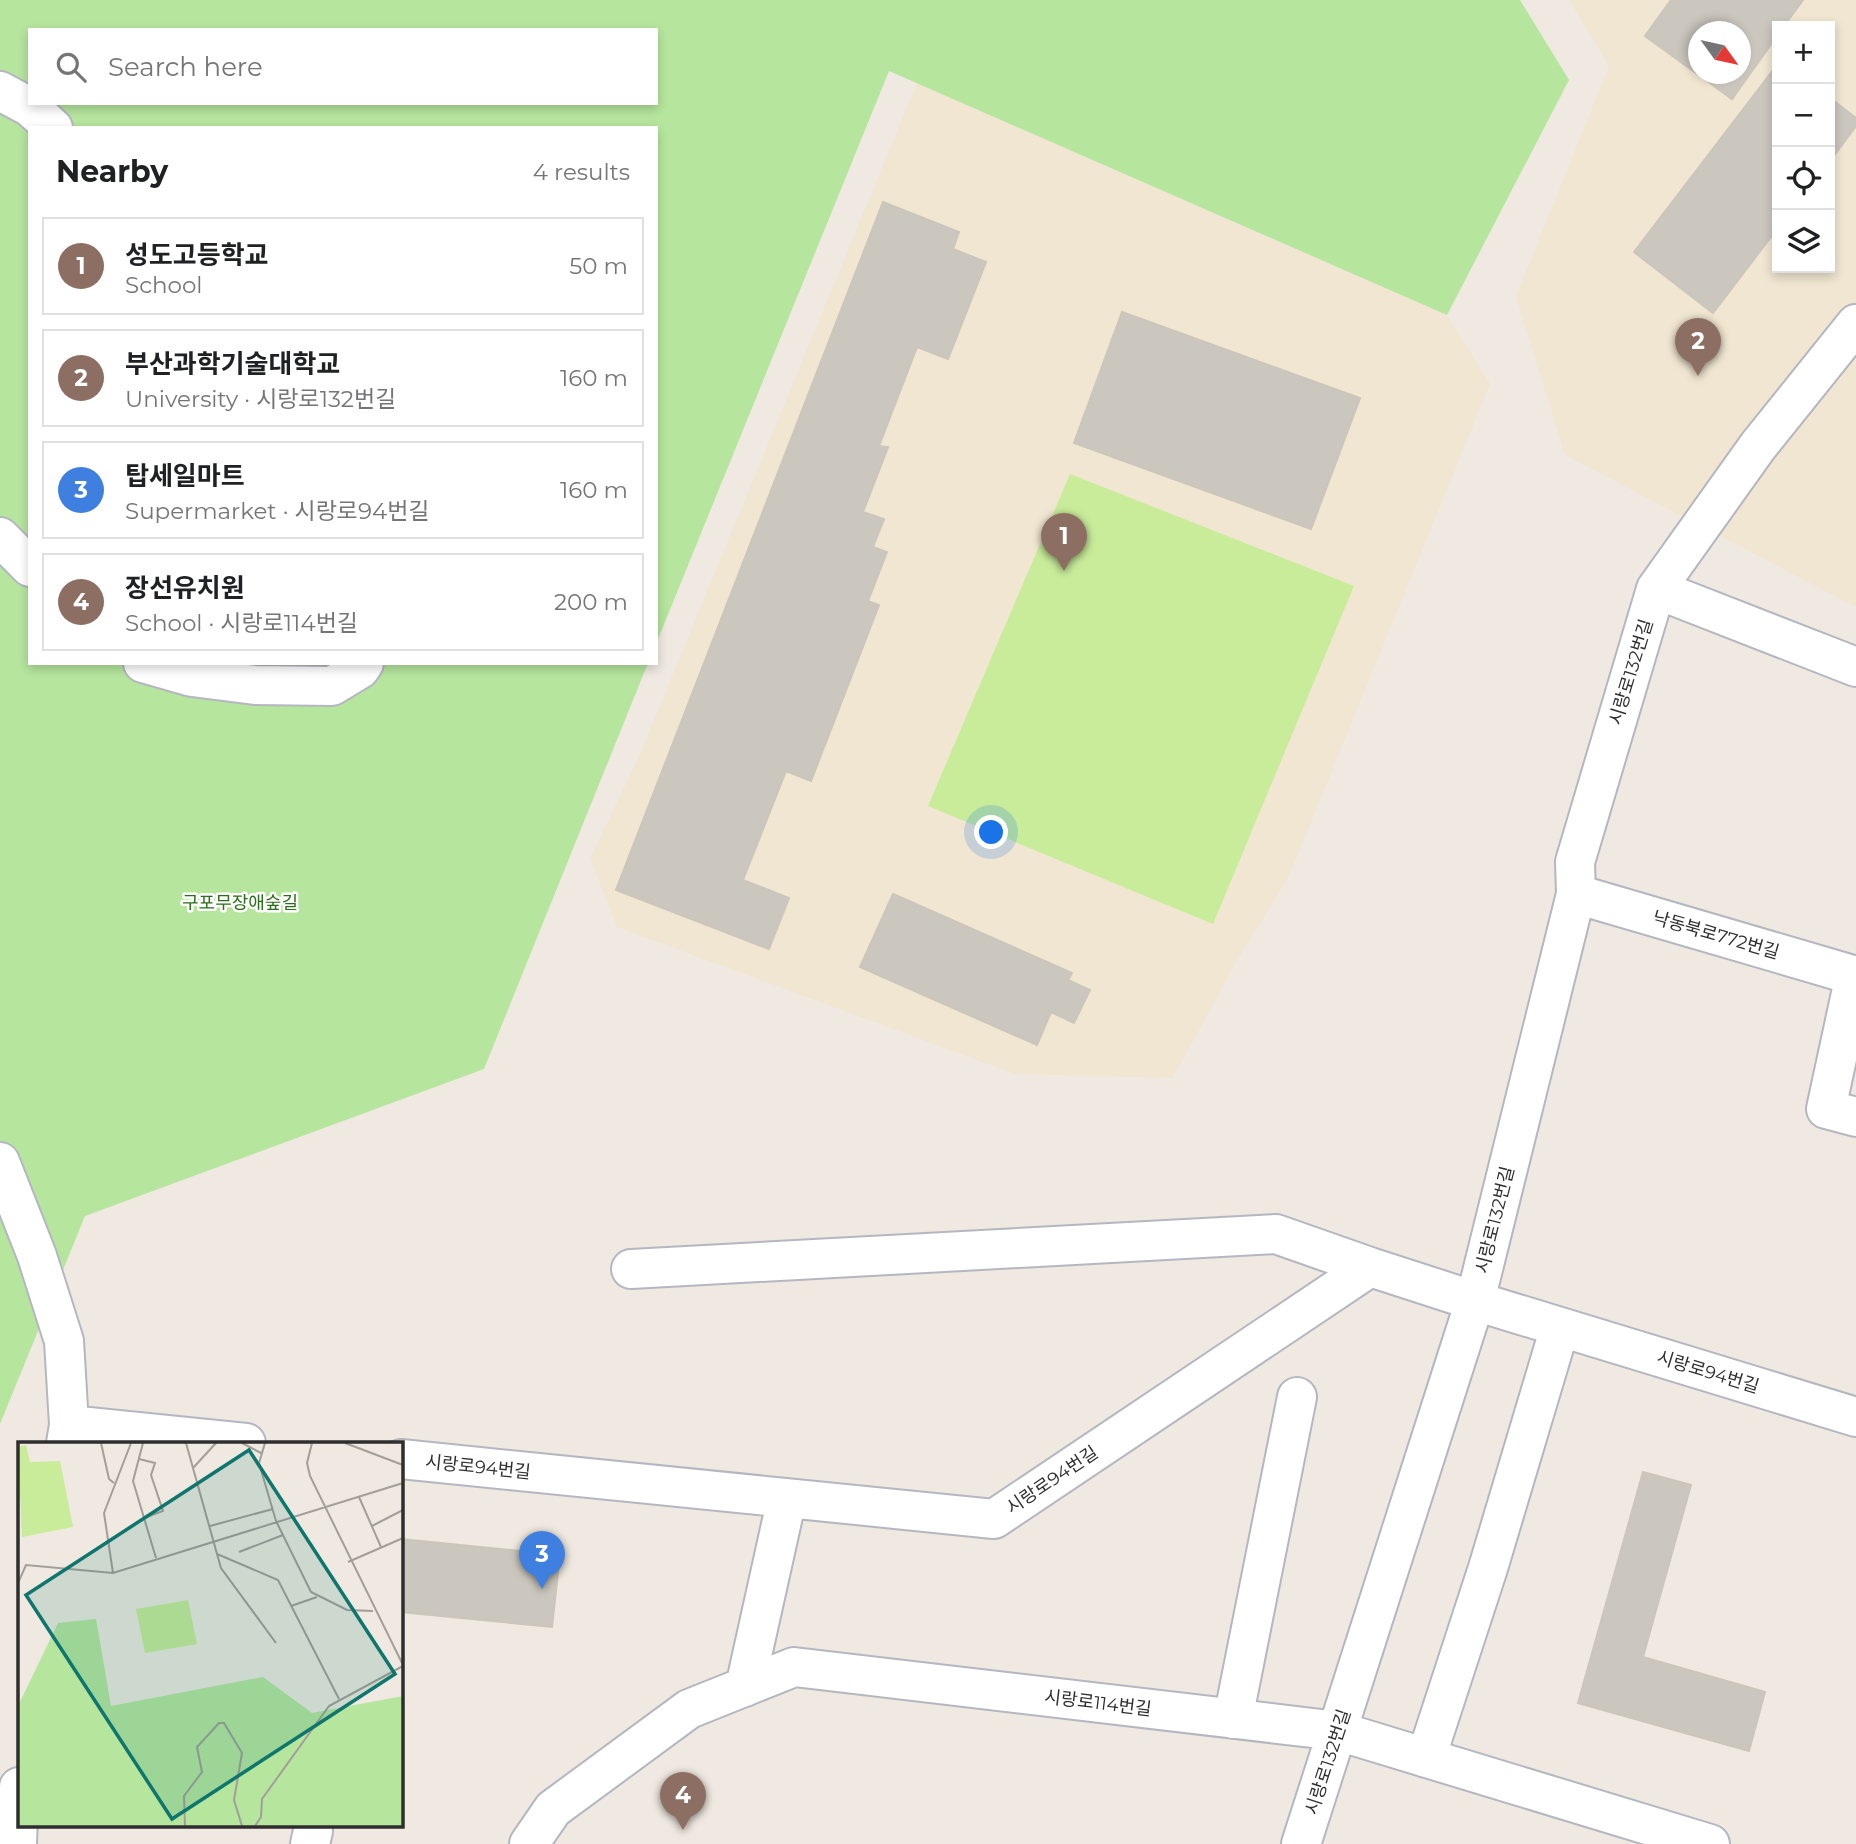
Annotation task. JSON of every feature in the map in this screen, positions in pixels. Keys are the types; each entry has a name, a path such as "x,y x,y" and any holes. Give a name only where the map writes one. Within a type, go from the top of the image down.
{"street":[{"path":"0,91 30,107 51,126"},
{"name":"시랑로132번길","path":"1301,1844 1475,1301 1576,894 1575,862 1656,589 1758,446 1856,324"},
{"path":"0,537 28,565"},
{"path":"1656,589 1856,667"},
{"path":"150,665 192,677 255,685 332,685 363,665"},
{"name":"낙동북로772번길","path":"1576,894 1856,976 1826,1109 1856,1117"},
{"path":"0,1161 37,1256 64,1341 67,1434 226,1442"},
{"path":"631,1269 1276,1234 1370,1267"},
{"name":"시랑로94번길","path":"402,1459 994,1519 1370,1267 1856,1417"},
{"path":"1426,1758 1488,1568 1560,1327"},
{"path":"1233,1719 1297,1397"},
{"path":"745,1687 787,1499"},
{"name":"시랑로114번길","path":"529,1844 553,1810 690,1709 794,1667 1338,1731 1710,1844"},
{"path":"17,1844 18,1816"}],"shaded area":[{"path":"1569,0 1856,0 1856,607 1565,455 1516,297 1609,66"},
{"path":"917,83 1447,315 1490,384 1289,876 1238,959 1173,1078 1015,1074 617,927 590,858 638,759"}],"green space":[{"name":"구포무장애숲길","path":"0,0 1520,0 1569,80 1447,315 889,71 658,639 658,126 28,126 28,665 647,665 484,1069 85,1216 0,1424"},
{"path":"1070,474 1354,586 1213,924 928,806"}],"building":[{"path":"1671,0 1803,0 1788,21 1772,21 1772,43 1751,72 1751,21 1688,21 1688,67 1645,36"},
{"path":"1772,72 1772,236 1713,313 1634,252"},
{"path":"1711,84 1743,84 1732,99"},
{"path":"1835,102 1856,118 1856,126 1835,154"},
{"path":"883,202 959,232 953,249 986,262 948,359 917,347 879,446 888,447 863,512 884,519 873,547 887,552 868,601 879,605 811,781 786,771 743,880 789,898 769,949 616,890"},
{"path":"1122,312 1360,398 1311,529 1074,443"},
{"path":"893,894 1072,973 1068,980 1090,990 1074,1023 1051,1012 1037,1045 860,967"},
{"path":"1643,1472 1691,1485 1643,1657 1765,1692 1749,1751 1578,1703"},
{"path":"402,1539 560,1555 552,1627 402,1612"}],"place":[{"name":"부산과학기술대학교","path":"1698,376"},
{"name":"성도고등학교","path":"1064,571"},
{"name":"탑세일마트","path":"542,1589"},
{"name":"장선유치원","path":"683,1830"}]}
